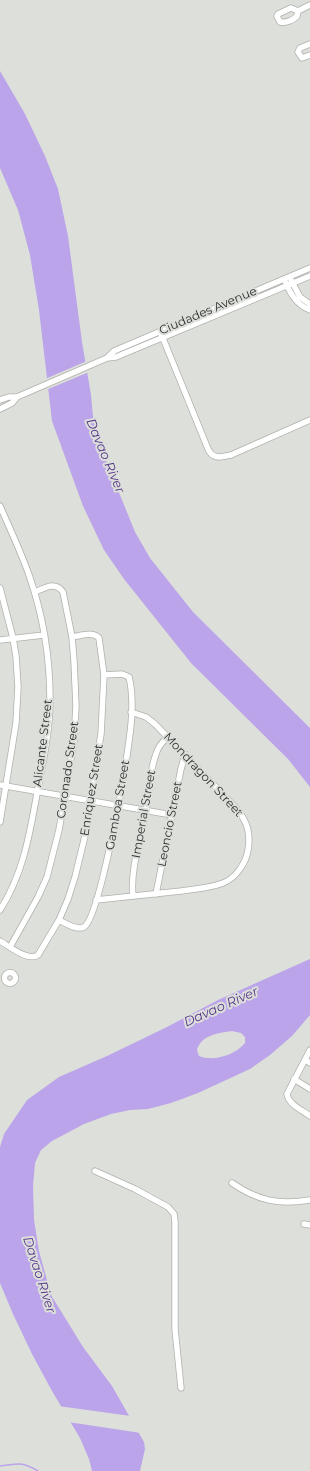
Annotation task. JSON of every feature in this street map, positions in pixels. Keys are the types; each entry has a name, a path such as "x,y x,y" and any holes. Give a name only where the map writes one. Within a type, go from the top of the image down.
{"street":[{"path":"298,11 310,6"},
{"path":"310,44 300,48 298,52 302,58 310,55"},
{"name":"Ciudades Avenue","path":"0,409 12,403 18,397 106,358 114,351 310,268"},
{"name":"Ciudades Avenue","path":"106,358 116,357 310,276"},
{"path":"287,278 296,302 310,310"},
{"path":"290,284 300,297 310,304"},
{"path":"160,331 208,449 215,457 220,458 231,455 310,420"},
{"name":"Ciudades Avenue","path":"0,400 9,397 18,397"},
{"name":"Alicante Street","path":"0,506 24,562 34,592 44,635 50,677 50,702 44,757 29,835 22,864 10,894 0,910"},
{"name":"Coronado Street","path":"10,947 38,898 47,877 59,830 76,722 76,689 72,638 63,592 59,587 51,586 34,592"},
{"path":"0,588 13,638 18,671 18,706 3,786 0,822"},
{"name":"Enriquez Street","path":"10,947 32,958 38,955 59,920 75,876 85,836 101,734 104,675 99,638 92,634 72,638"},
{"path":"0,640 44,635"},
{"name":"Gamboa Street","path":"59,920 79,928 83,928 87,924 96,900 107,861 118,806 129,741 131,712 129,677 122,674 104,675"},
{"name":"Mondragon Street","path":"96,900 156,894 222,884 230,880 237,873 243,865 248,853 250,842 244,818 168,737 146,717 131,712"},
{"name":"Imperial Street","path":"133,896 133,875 146,810 150,776 159,746 168,737"},
{"name":"Leoncio Street","path":"156,894 185,754"},
{"path":"3,786 172,815"},
{"path":"0,940 10,947"},
{"path":"310,1050 307,1062 294,1079 287,1097 290,1102 310,1116"},
{"path":"294,1079 310,1089"},
{"path":"95,1171 135,1189 168,1207 174,1214 175,1329 182,1388"},
{"path":"232,1183 255,1197 296,1202 310,1200"}],"water":[{"path":"0,71 25,114 45,156 58,189 68,236 93,417 107,463 135,532 150,558 193,612 310,728 310,787 288,759 191,663 124,579 104,550 83,506 52,421 39,310 30,255 18,210 0,168"},
{"name":"Davao River","path":"310,959 310,1015 292,1036 270,1055 250,1069 198,1093 171,1103 148,1109 130,1110 111,1114 84,1124 52,1141 41,1150 35,1163 33,1186 34,1220 39,1251 51,1295 83,1347 112,1386 144,1442 145,1449 140,1471 92,1471 89,1459 80,1438 32,1354 0,1283 0,1147 4,1134 27,1100 59,1077 167,1027 218,1000","holes":["232,1031 241,1033 245,1037 245,1043 236,1051 218,1058 205,1058 199,1056 197,1050 199,1045 206,1038 216,1034"]}],"pier":[{"path":"87,361 89,372 46,390 45,379"},
{"path":"58,1406 131,1416 141,1433 68,1422"}],"waterway":[{"path":"0,1466 23,1464 38,1471"}]}
